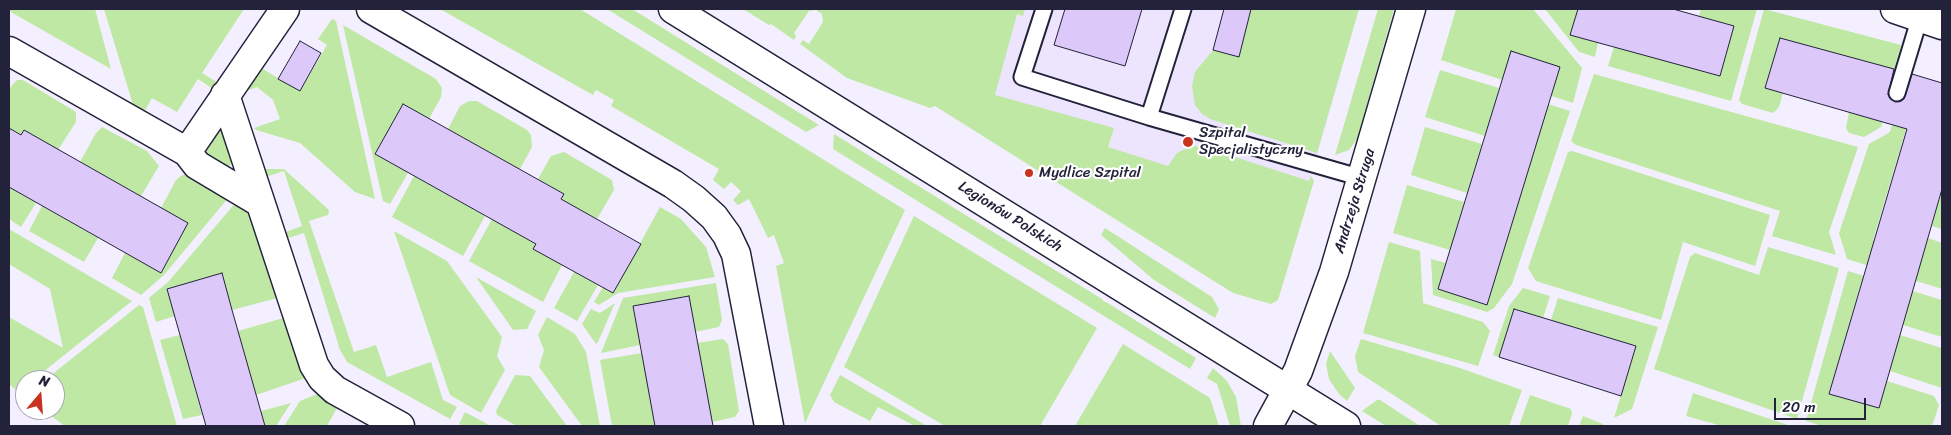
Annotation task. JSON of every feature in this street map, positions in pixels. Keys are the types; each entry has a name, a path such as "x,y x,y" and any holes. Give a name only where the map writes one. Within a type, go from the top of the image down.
{"street":[{"path":"187,152 285,9"},
{"path":"371,9 673,184 714,217 727,235 736,254 769,426"},
{"name":"Legionów Polskich","path":"673,9 1346,426"},
{"name":"Andrzeja Struga","path":"1268,426 1289,390 1324,300 1411,9"},
{"path":"9,51 187,152 197,165 259,202"},
{"path":"225,96 314,365 322,378 335,390 400,426"}],"lane":[{"path":"1044,9 1022,77 1149,117 1362,178"},
{"path":"1149,117 1183,9"},
{"path":"1897,93 1919,17"}],"shaded area":[{"name":"Szpital Specjalistyczny","path":"847,9 1359,9 1306,194 1267,259"}],"green space":[{"path":"9,9 95,9 111,69 9,11"},
{"path":"104,9 244,9 202,73 220,84 216,91 198,79 177,112 152,98 143,114 134,108"},
{"path":"440,9 580,9 905,210 805,423 776,266 784,263 774,235 768,238 749,199 738,205 733,200 741,191 731,182 724,189 713,180 719,169 611,106 614,100 596,90 593,95"},
{"path":"607,9 632,9 819,125 806,132"},
{"path":"743,9 1025,9 1023,16 1017,14 995,95 1114,128 1108,147 1168,166 1177,153 1191,146 1204,147 1309,181 1311,176 1314,181 1278,300 1271,304 1233,293 935,106 930,108 847,78 800,44 803,40 809,44 823,22 822,14 816,10 809,11 794,33 796,36 794,40 771,24 769,25"},
{"path":"1251,9 1359,9 1317,153 1210,119 1202,114 1195,105 1192,86 1195,72 1213,50 1239,57"},
{"path":"1378,9 1394,9 1357,139 1349,150 1335,155"},
{"path":"1456,9 1533,9 1582,68 1573,103 1441,60"},
{"path":"1545,9 1578,9 1570,35 1598,43 1595,57 1579,52"},
{"path":"1701,9 1757,9 1731,101 1608,66 1614,47 1720,76 1734,26 1699,16"},
{"path":"1764,9 1901,45 1888,91 1892,93 1881,127 1864,137 1849,133 1846,128 1849,112 1890,68 1780,38 1765,88 1783,93 1779,107 1773,113 1742,104 1739,100"},
{"path":"332,19 336,21 375,199 355,192 300,143 256,130 254,128 280,119 273,100 257,87 241,93 256,65 300,91 327,45 318,39"},
{"path":"343,25 436,79 442,88 441,97 429,119 403,104 375,154 408,173 390,204 383,201"},
{"path":"1440,70 1499,88 1485,136 1425,117"},
{"path":"1594,74 1858,147 1829,232 1836,255 1772,236 1780,211 1576,145 1571,141"},
{"path":"17,80 23,80 76,112 76,122 58,150 24,130 21,135 9,128 9,89"},
{"path":"1900,93 1920,98 1907,126 1873,240 1923,255 1928,238 1942,243 1942,289 1847,259 1839,233 1869,144 1890,132"},
{"path":"469,101 477,101 527,130 531,135 532,147 520,169 448,129 460,106"},
{"path":"1548,104 1570,111 1512,284 1494,308 1487,312 1433,295 1431,259 1446,263 1438,289 1487,305"},
{"path":"102,127 147,151 159,166 141,196 80,162 96,133"},
{"path":"1425,127 1482,144 1467,193 1411,175"},
{"path":"216,129 226,134 233,159 229,167 212,161 202,151"},
{"path":"834,134 1196,358 1190,369 833,149"},
{"path":"1572,151 1770,215 1755,266 1683,242 1661,320 1536,281 1528,268 1568,152"},
{"path":"564,152 612,180 614,190 597,219 561,199 564,194 538,179 551,156"},
{"path":"284,169 329,210 328,215 309,221 354,352 376,345 387,377 431,362 443,400 457,407 450,419 347,362 340,350 304,233 282,240 280,234 302,226 284,171 262,178 261,170"},
{"path":"182,175 191,175 229,197 164,275 141,295 112,278 125,253 161,273 187,223 161,208 176,180"},
{"path":"414,176 485,216 463,256 392,217"},
{"path":"1407,185 1464,202 1450,250 1393,233"},
{"path":"9,187 36,203 21,227 9,219"},
{"path":"1942,189 1942,229 1932,226"},
{"path":"237,201 250,208 281,297 232,310 222,273 167,289 175,316 156,322 149,298 168,282"},
{"path":"42,206 98,238 84,262 29,231"},
{"path":"660,207 681,219 706,247 715,277 618,293 599,305 594,302 603,287 613,293"},
{"path":"914,216 1097,328 1040,426 945,426 844,367"},
{"path":"492,219 536,244 534,249 562,265 543,302 469,261"},
{"path":"1105,228 1212,297 1219,309 1215,318 1154,280 1101,235"},
{"path":"9,229 132,301 46,370 15,370 15,389 9,384 9,317 63,348 50,289 9,264"},
{"path":"394,231 447,261 502,337 497,356 505,370 481,413 450,395"},
{"path":"1389,242 1420,251 1423,303 1483,322 1490,331 1478,366 1363,333"},
{"path":"1768,247 1839,268 1797,419 1654,369 1690,257 1695,253 1759,275"},
{"path":"1848,271 1942,300 1942,337 1903,325 1911,297 1861,283 1829,394 1879,408 1887,381 1934,396 1939,405 1932,426 1822,426 1806,421"},
{"path":"574,272 598,285 577,321 554,308"},
{"path":"476,277 536,311 527,329 513,330"},
{"path":"716,283 722,320 719,327 695,332 688,296 633,306 640,345 601,353 623,298"},
{"path":"1523,288 1550,296 1543,318 1514,309 1499,357 1493,355 1509,306"},
{"path":"1558,298 1658,327 1632,409 1614,418 1636,346 1551,320"},
{"path":"615,303 596,344 582,324 591,309 600,313"},
{"path":"139,305 143,307 177,426 65,426 57,420 65,420 65,370 58,370"},
{"path":"287,317 306,378 256,395 238,331"},
{"path":"547,317 575,334 586,352 600,426 582,426 539,367 544,350 538,335"},
{"path":"180,335 202,415 183,419 160,340"},
{"path":"1900,335 1942,348 1942,388 1890,371"},
{"path":"723,339 728,344 739,411 735,417 712,422 697,343"},
{"path":"1361,339 1460,368 1522,390 1509,426 1441,426 1358,372 1355,356"},
{"path":"1123,344 1210,398 1219,426 1075,426"},
{"path":"1330,351 1355,388 1347,401 1339,394 1329,379 1326,364"},
{"path":"642,353 655,426 612,426 600,360"},
{"path":"1213,368 1227,381 1236,397 1241,426 1230,426 1217,384 1207,378"},
{"path":"515,375 530,376 567,426 517,426 497,415 496,411"},
{"path":"840,375 927,426 915,426 878,407 870,421 834,402 830,395"},
{"path":"320,393 339,404 327,426 284,426 300,401"},
{"path":"1693,393 1791,426 1722,426 1686,416"},
{"path":"1530,395 1571,409 1572,413 1568,426 1519,426"},
{"path":"1377,400 1380,400 1420,426 1386,426 1362,411"},
{"path":"291,403 276,426 265,426 261,411"},
{"path":"465,412 491,426 463,426 459,424"},
{"path":"1583,416 1603,424 1604,426 1579,426"}],"building":[{"path":"1065,9 1142,9 1125,66 1054,45"},
{"path":"1224,9 1251,9 1239,57 1213,50"},
{"path":"1578,9 1673,9 1734,26 1720,76 1570,35"},
{"path":"1780,38 1894,69 1888,95 1895,102 1904,99 1912,74 1942,83 1942,189 1879,408 1829,394 1907,129 1765,88"},
{"path":"300,41 321,53 300,91 278,79"},
{"path":"1511,51 1560,67 1487,305 1438,289"},
{"path":"403,104 564,194 561,199 641,244 613,293 533,249 536,244 375,154"},
{"path":"9,128 21,135 24,130 188,223 161,273 9,187"},
{"path":"222,273 265,426 206,426 167,289"},
{"path":"689,296 713,426 655,426 633,306"},
{"path":"1514,309 1636,346 1621,396 1499,357"}],"place":[{"name":"Szpital Specjalistyczny","path":"1188,142"},
{"name":"Mydlice Szpital","path":"1029,173"}]}
